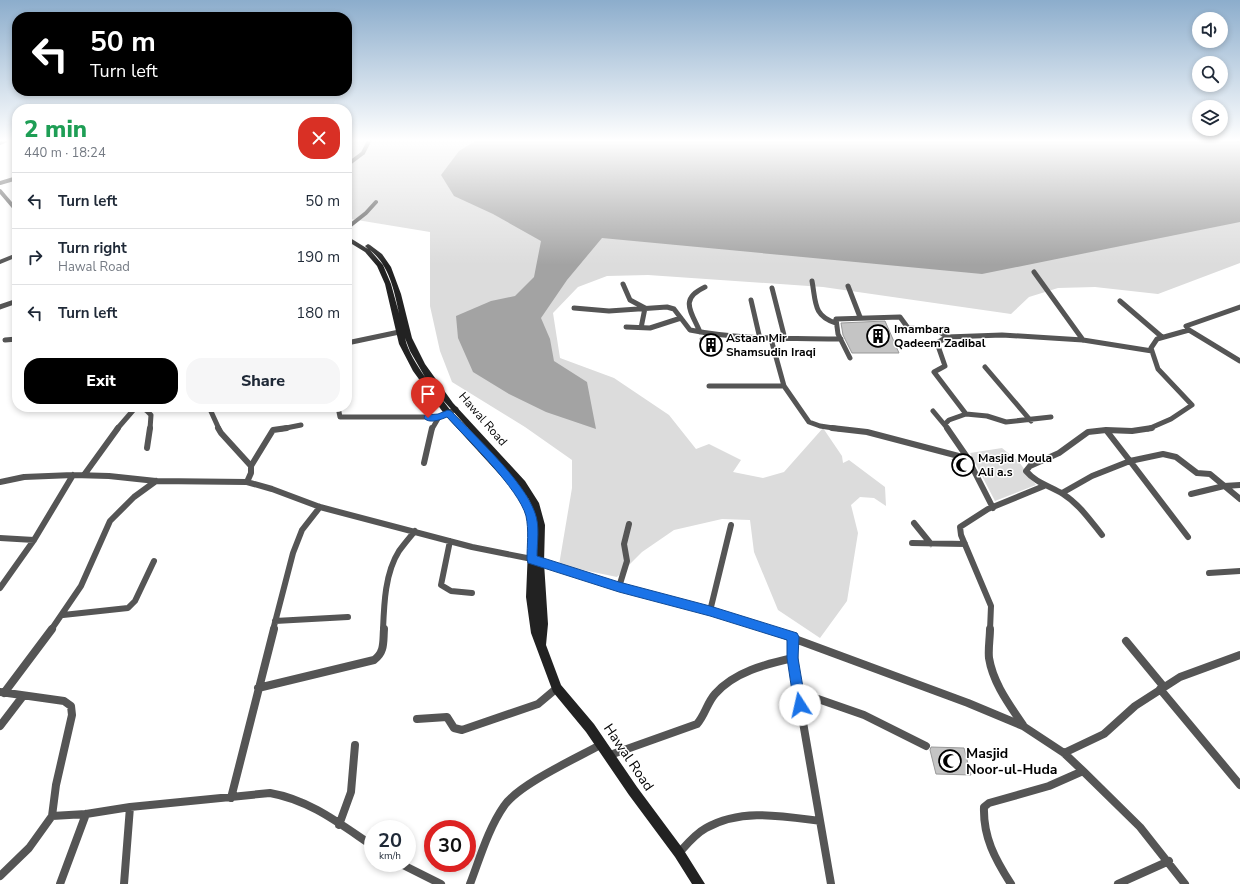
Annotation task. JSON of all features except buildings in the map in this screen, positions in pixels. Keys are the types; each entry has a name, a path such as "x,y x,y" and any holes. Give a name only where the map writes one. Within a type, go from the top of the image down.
{"main road":[{"name":"Hawal Road","path":"352,240 372,255 382,269 403,332 403,344 416,369 514,485 528,507 533,525 536,561 532,597 536,633 557,688 576,710 610,755 633,791 679,853 699,884"}],"street":[{"path":"0,191 12,205"},
{"path":"352,224 366,213 376,202"},
{"path":"0,262 12,258"},
{"path":"1034,272 1083,340"},
{"path":"812,282 819,314 822,318 836,323"},
{"path":"623,284 630,300 645,308"},
{"path":"848,286 860,317"},
{"path":"700,332 689,304 691,295 705,287"},
{"path":"772,288 784,339"},
{"path":"751,300 760,338"},
{"path":"1120,301 1162,337"},
{"path":"0,307 12,303"},
{"path":"1240,306 1186,326 1189,330 1240,361"},
{"path":"574,308 609,311 671,307 690,330 700,332 771,339 841,339"},
{"path":"641,328 645,308"},
{"path":"850,358 841,339 836,319 860,317 900,317 908,328 937,330 947,337"},
{"path":"626,327 641,328 660,326 681,318"},
{"path":"1102,535 1080,508 1062,493 1044,486 1028,474 1026,468 1054,456 1087,432 1097,429 1139,431 1152,428 1163,424 1192,404 1158,370 1152,351 1153,343 1162,337 1189,330"},
{"path":"352,343 403,332"},
{"path":"966,414 934,372 945,366 937,347 937,343 947,337 1002,335 1083,340 1152,351"},
{"path":"5,340 12,339"},
{"path":"771,339 784,386 809,422 820,426 867,432 970,459"},
{"path":"985,367 1031,421"},
{"path":"709,386 784,386"},
{"path":"339,412 340,417 346,418 381,416 439,417 452,411"},
{"path":"933,411 945,424 970,459 993,508"},
{"path":"84,475 115,431 132,412"},
{"path":"147,448 152,417 149,412"},
{"path":"211,412 221,433 251,466"},
{"path":"945,424 949,420 966,414 987,416 1006,422 1031,421 1051,417"},
{"path":"424,463 432,428 439,417"},
{"path":"247,482 251,473 251,466 273,430 300,425"},
{"path":"1106,430 1188,537"},
{"path":"1062,493 1092,476 1130,461 1150,456 1170,455 1176,457 1197,473 1210,474 1240,499"},
{"path":"0,588 34,540 73,475"},
{"path":"0,482 24,477 73,475 156,481 247,482 272,489 320,507 450,541 536,561 619,587 710,611 793,637 880,672 1023,726 1064,753 1083,771 1140,827 1169,861 1185,884"},
{"path":"0,876 26,853 44,832 52,816 56,785 72,714 71,706 64,701 2,692 64,615 81,586 110,521 119,510 156,481"},
{"path":"1190,494 1224,486 1240,485"},
{"path":"1023,726 1002,694 994,676 989,657 990,606 964,544 960,527 966,521 1044,486"},
{"path":"231,798 293,553 302,530 320,507"},
{"path":"914,523 930,544"},
{"path":"619,587 627,561 624,544 629,524"},
{"path":"710,611 731,525"},
{"path":"258,688 374,660 380,656 383,650 384,610 390,570 399,551 414,531"},
{"path":"0,538 34,540"},
{"path":"450,541 441,585 444,589 472,593"},
{"path":"912,543 964,544"},
{"path":"64,615 128,608 135,601 154,561"},
{"path":"1209,573 1240,571"},
{"path":"275,620 348,617"},
{"path":"793,637 793,658 798,692 811,758 831,884"},
{"path":"1126,641 1240,785"},
{"path":"1064,753 1104,734 1135,706 1180,677 1240,656"},
{"path":"610,755 697,724 702,719 707,704 725,684 746,673 776,662 793,658"},
{"path":"417,719 434,717 447,718 452,728 462,730 538,704 557,688"},
{"path":"798,692 830,700 856,710 926,746"},
{"path":"0,726 23,696"},
{"path":"470,884 494,822 505,804 524,787 602,744"},
{"path":"340,825 351,792 355,745"},
{"path":"1011,884 988,843 982,823 984,808 989,803 1065,781 1083,771"},
{"path":"52,816 86,814 130,807 270,793 286,794 304,802 364,840"},
{"path":"124,884 130,807"},
{"path":"60,884 86,814"},
{"path":"679,853 704,828 730,818 761,814 820,821"},
{"path":"1118,884 1169,861"},
{"path":"416,872 441,884"}],"shaded area":[{"path":"352,182 1240,182 1240,263 1158,294 1095,287 1058,288 1029,297 1011,314 823,287 648,275 607,276 578,287 553,313 560,358 614,378 669,415 696,449 709,444 741,460 733,472 763,478 784,472 823,428 842,456 843,463 849,460 885,487 886,506 874,498 860,497 851,505 858,533 847,601 820,638 778,610 754,552 750,520 722,519 674,530 642,552 617,577 559,565 572,488 572,460 525,427 452,382 440,351 430,306 430,232 352,219"},
{"path":"445,182 1240,182 1240,222 982,274 602,238 567,280 541,318 550,339 554,361 587,382 596,429 546,412 509,394 473,372 458,338 456,316 491,301 515,296 534,277 541,241 493,214 454,196"},
{"path":"1002,448 1019,462 1036,485 995,501 970,453"}],"place":[{"name":"Imambara Qadeem Zadibal","path":"878,336"},
{"name":"Astaan Mir Shamsudin Iraqi","path":"711,345"},
{"name":"Masjid Moula Ali a.s","path":"963,465"},
{"name":"Masjid Noor-ul-Huda","path":"950,761"}],"route":[{"path":"428,418 439,417 448,413 514,485 528,507 533,525 532,559 619,587 710,611 793,637 793,658 800,705"}]}
